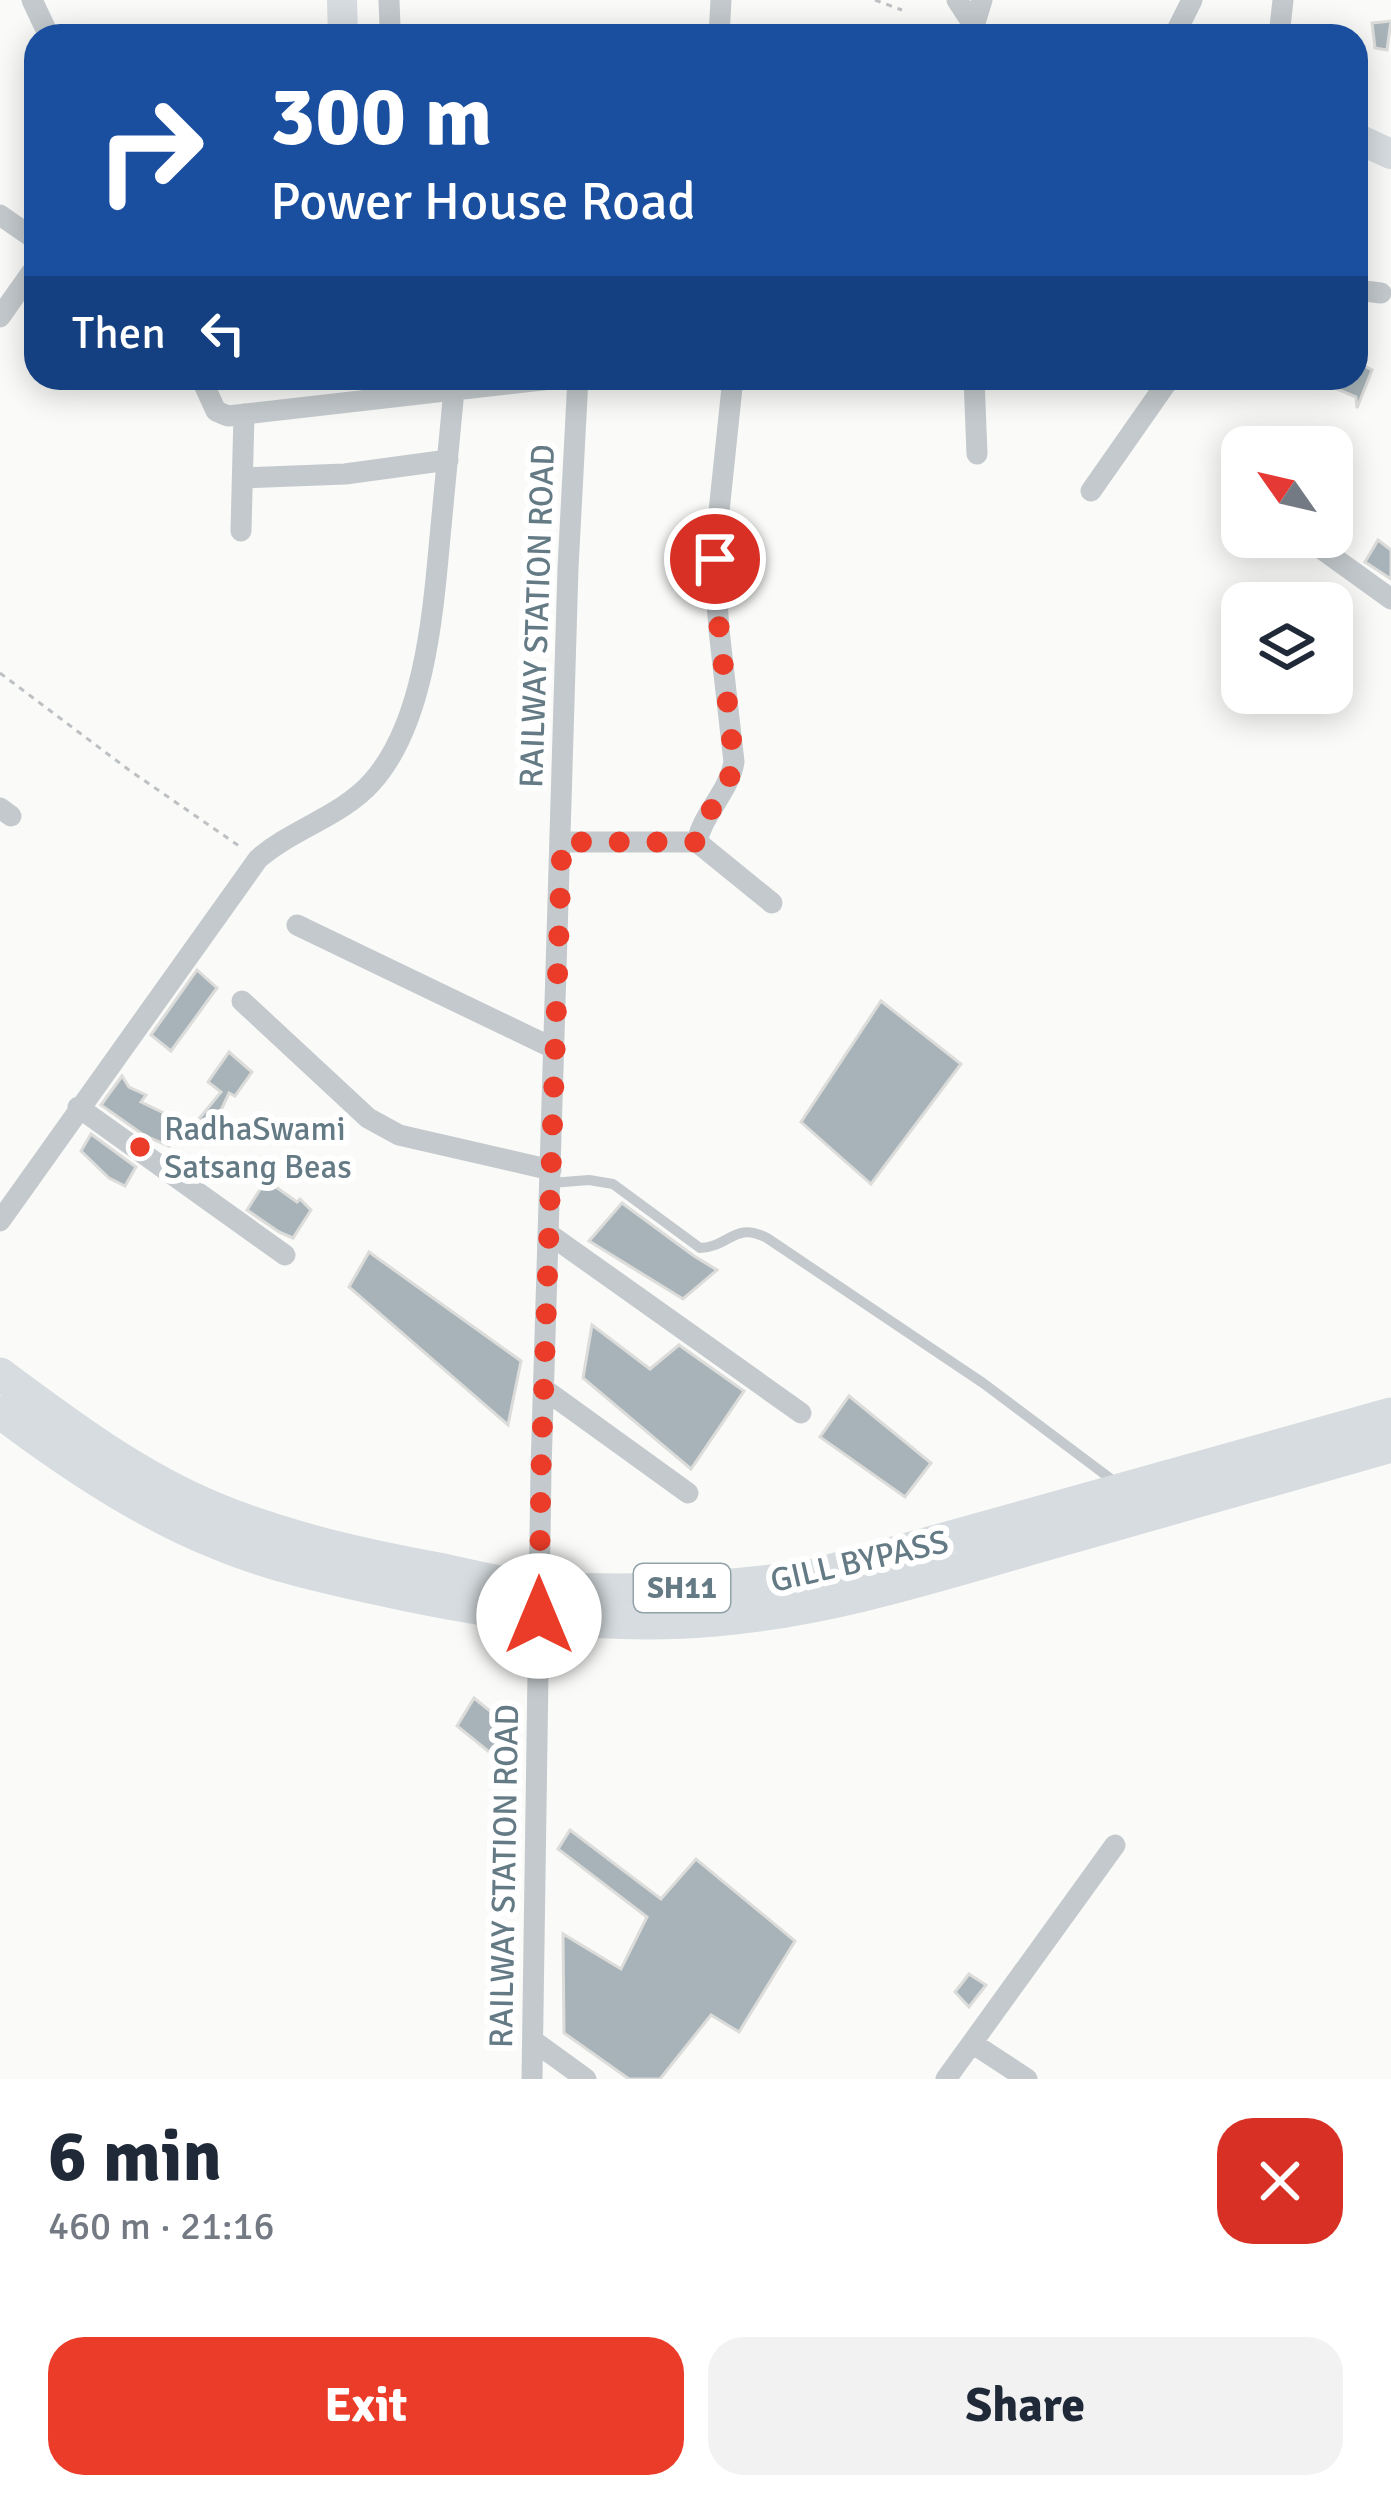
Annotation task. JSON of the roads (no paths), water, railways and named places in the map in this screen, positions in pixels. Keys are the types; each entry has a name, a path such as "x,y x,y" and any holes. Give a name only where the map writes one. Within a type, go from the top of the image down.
{"main road":[{"name":"GILL BYPASS","path":"0,1374 141,1471 213,1508 283,1533 624,1623 715,1620 797,1610 890,1590 1391,1446"},
{"name":"GILL BYPASS","path":"0,1412 132,1499 215,1543 297,1571 439,1603 539,1602 744,1586 815,1575 1391,1414"}],"street":[{"path":"3,306 24,281"},
{"path":"1368,291 1382,293"},
{"path":"0,1221 258,859 374,780 393,750 432,632 454,390 221,415 206,390"},
{"name":"RAILWAY STATION ROAD","path":"532,2079 544,1389 577,390"},
{"path":"697,842 734,762 715,590 732,390"},
{"path":"974,390 977,454"},
{"path":"1091,491 1162,390"},
{"path":"242,531 244,414"},
{"path":"243,478 345,475 448,460"},
{"path":"1334,558 1391,599"},
{"path":"562,842 697,842 772,903"},
{"path":"297,925 555,1049"},
{"path":"242,1001 383,1129 551,1176"},
{"path":"79,1107 285,1255"},
{"path":"549,1234 801,1413"},
{"path":"544,1389 688,1493"},
{"path":"946,2079 1115,1845"},
{"path":"535,2042 586,2079"},
{"path":"972,2042 1027,2079"}],"lane":[{"path":"551,1176 613,1184 700,1248 744,1231 767,1238 983,1383 1126,1490"}],"place":[{"name":"RadhaSwami Satsang Beas","path":"140,1147"}]}
